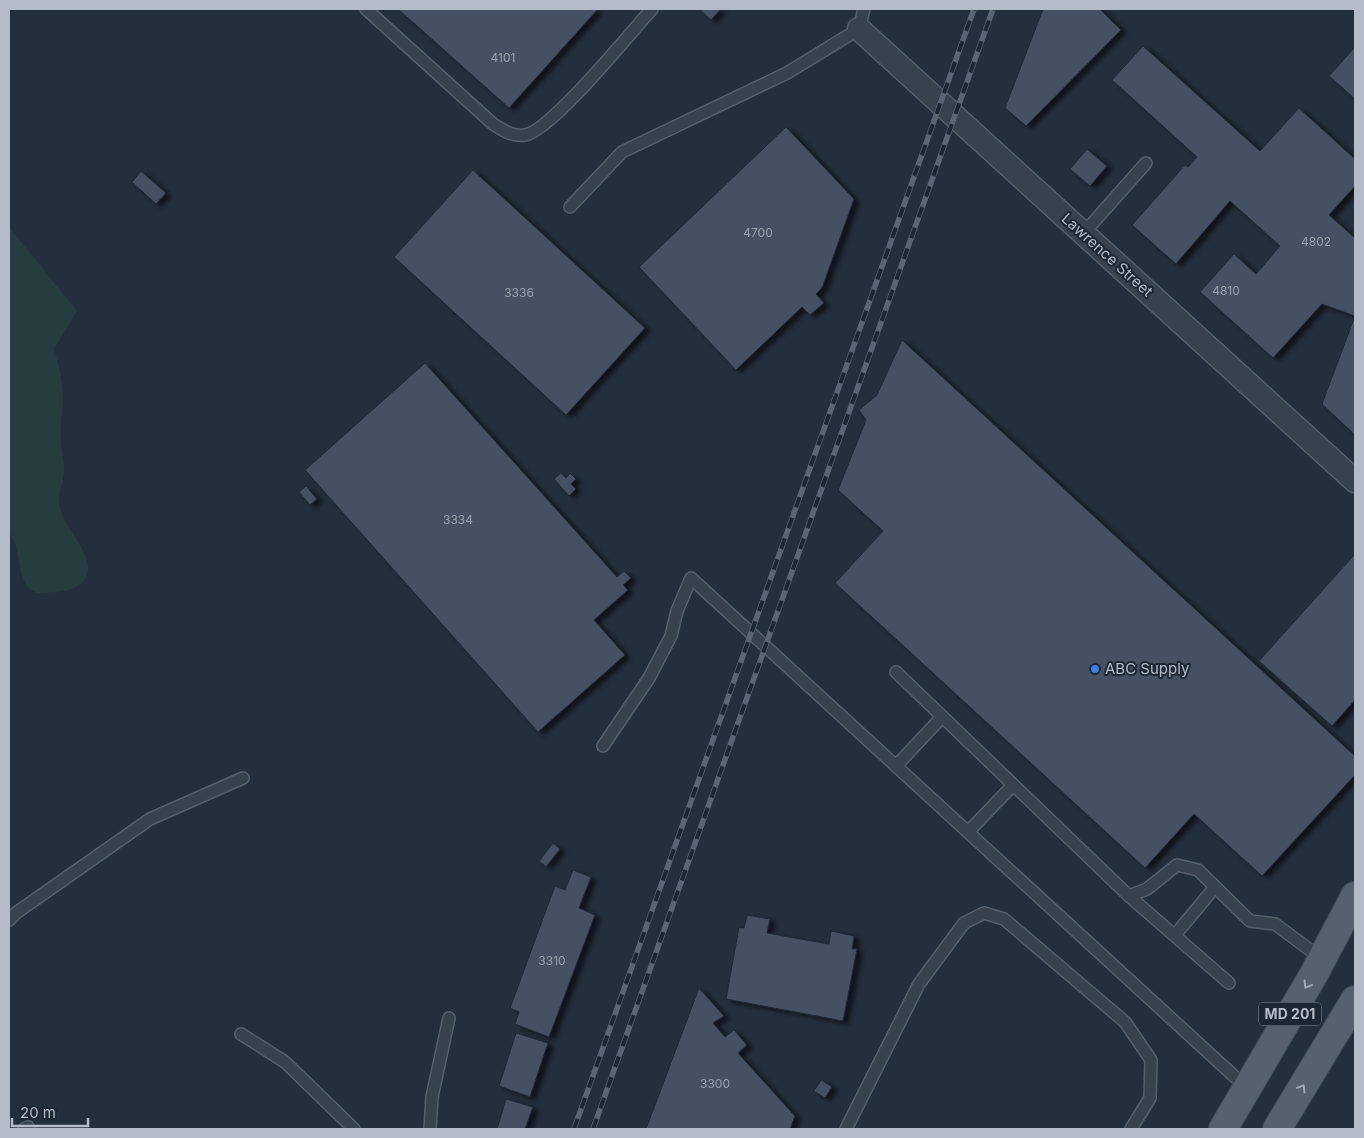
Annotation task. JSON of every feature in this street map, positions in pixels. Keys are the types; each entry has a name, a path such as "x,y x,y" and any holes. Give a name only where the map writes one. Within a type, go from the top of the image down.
{"main road":[{"name":"MD 201","path":"1223,1129 1322,959 1355,896"},
{"name":"MD 201","path":"1280,1128 1355,1000"}],"street":[{"name":"Lawrence Street","path":"861,19 1083,234 1355,481"}],"lane":[{"path":"366,9 493,124 509,134 518,136 536,132 560,112 652,9"},
{"path":"570,207 622,152 787,73 861,19"},
{"path":"1083,234 1146,163"},
{"path":"603,746 649,678 671,636 677,611 691,578 1247,1088"},
{"path":"896,672 1129,896 1229,983"},
{"path":"896,766 942,717"},
{"path":"9,920 74,871 150,819 243,778"},
{"path":"968,832 1013,785"},
{"path":"1129,896 1147,889 1177,865 1198,870 1250,921 1275,924 1322,959"},
{"path":"1175,935 1215,887"},
{"path":"846,1129 919,984 964,923 984,913 1004,919 1125,1022 1151,1060 1150,1098 1131,1129"},
{"path":"430,1129 432,1097 448,1018"},
{"path":"241,1034 286,1062 354,1129"},
{"path":"24,1129 28,1127 29,1129"}],"green space":[{"path":"9,227 77,311 54,349 63,391 61,443 64,469 59,503 65,521 85,556 88,572 80,585 70,589 44,593 33,591 27,586 21,572 16,547 9,533"}],"building":[{"path":"398,9 598,9 509,108"},
{"path":"699,9 721,9 711,20"},
{"path":"1043,9 1100,9 1121,30 1026,126 1005,108"},
{"path":"1143,46 1260,151 1299,108 1355,159 1355,186 1329,215 1355,238 1355,316 1322,304 1273,358 1200,292 1234,254 1256,274 1280,246 1230,201 1176,264 1132,225 1185,165 1188,167 1197,157 1112,80"},
{"path":"1355,47 1355,99 1329,76"},
{"path":"786,127 854,199 822,288 816,294 824,303 810,315 802,307 736,370 639,267"},
{"path":"1087,149 1107,166 1090,186 1070,169"},
{"path":"473,170 645,328 566,415 394,257"},
{"path":"141,171 166,193 156,204 132,182"},
{"path":"1355,316 1355,435 1322,404"},
{"name":"ABC Supply","path":"902,340 1355,756 1355,775 1262,876 1194,814 1145,868 835,583 883,531 838,490 866,420 859,410 877,395"},
{"path":"425,363 617,577 624,571 631,578 623,585 628,590 594,620 625,655 538,732 305,470"},
{"path":"561,473 566,478 570,473 576,479 571,484 576,489 569,496 554,479"},
{"path":"306,486 317,499 310,505 299,492"},
{"path":"1355,554 1355,700 1332,726 1259,661"},
{"path":"553,843 560,849 546,867 539,861"},
{"path":"573,870 591,877 579,908 595,915 549,1037 515,1024 519,1012 510,1008 555,886 565,890"},
{"path":"747,915 770,919 767,933 829,944 831,931 854,936 852,949 857,949 843,1021 726,999 739,927 744,928"},
{"path":"699,988 724,1016 713,1023 725,1037 734,1030 747,1045 738,1053 795,1116 790,1129 646,1129"},
{"path":"516,1033 548,1043 530,1097 499,1086"},
{"path":"821,1080 832,1087 825,1098 814,1091"},
{"path":"506,1099 533,1107 525,1129 497,1129"}],"railway":[{"path":"574,1129 974,9"},
{"path":"593,1129 993,9"}],"place":[{"name":"ABC Supply","path":"1095,669"}]}
